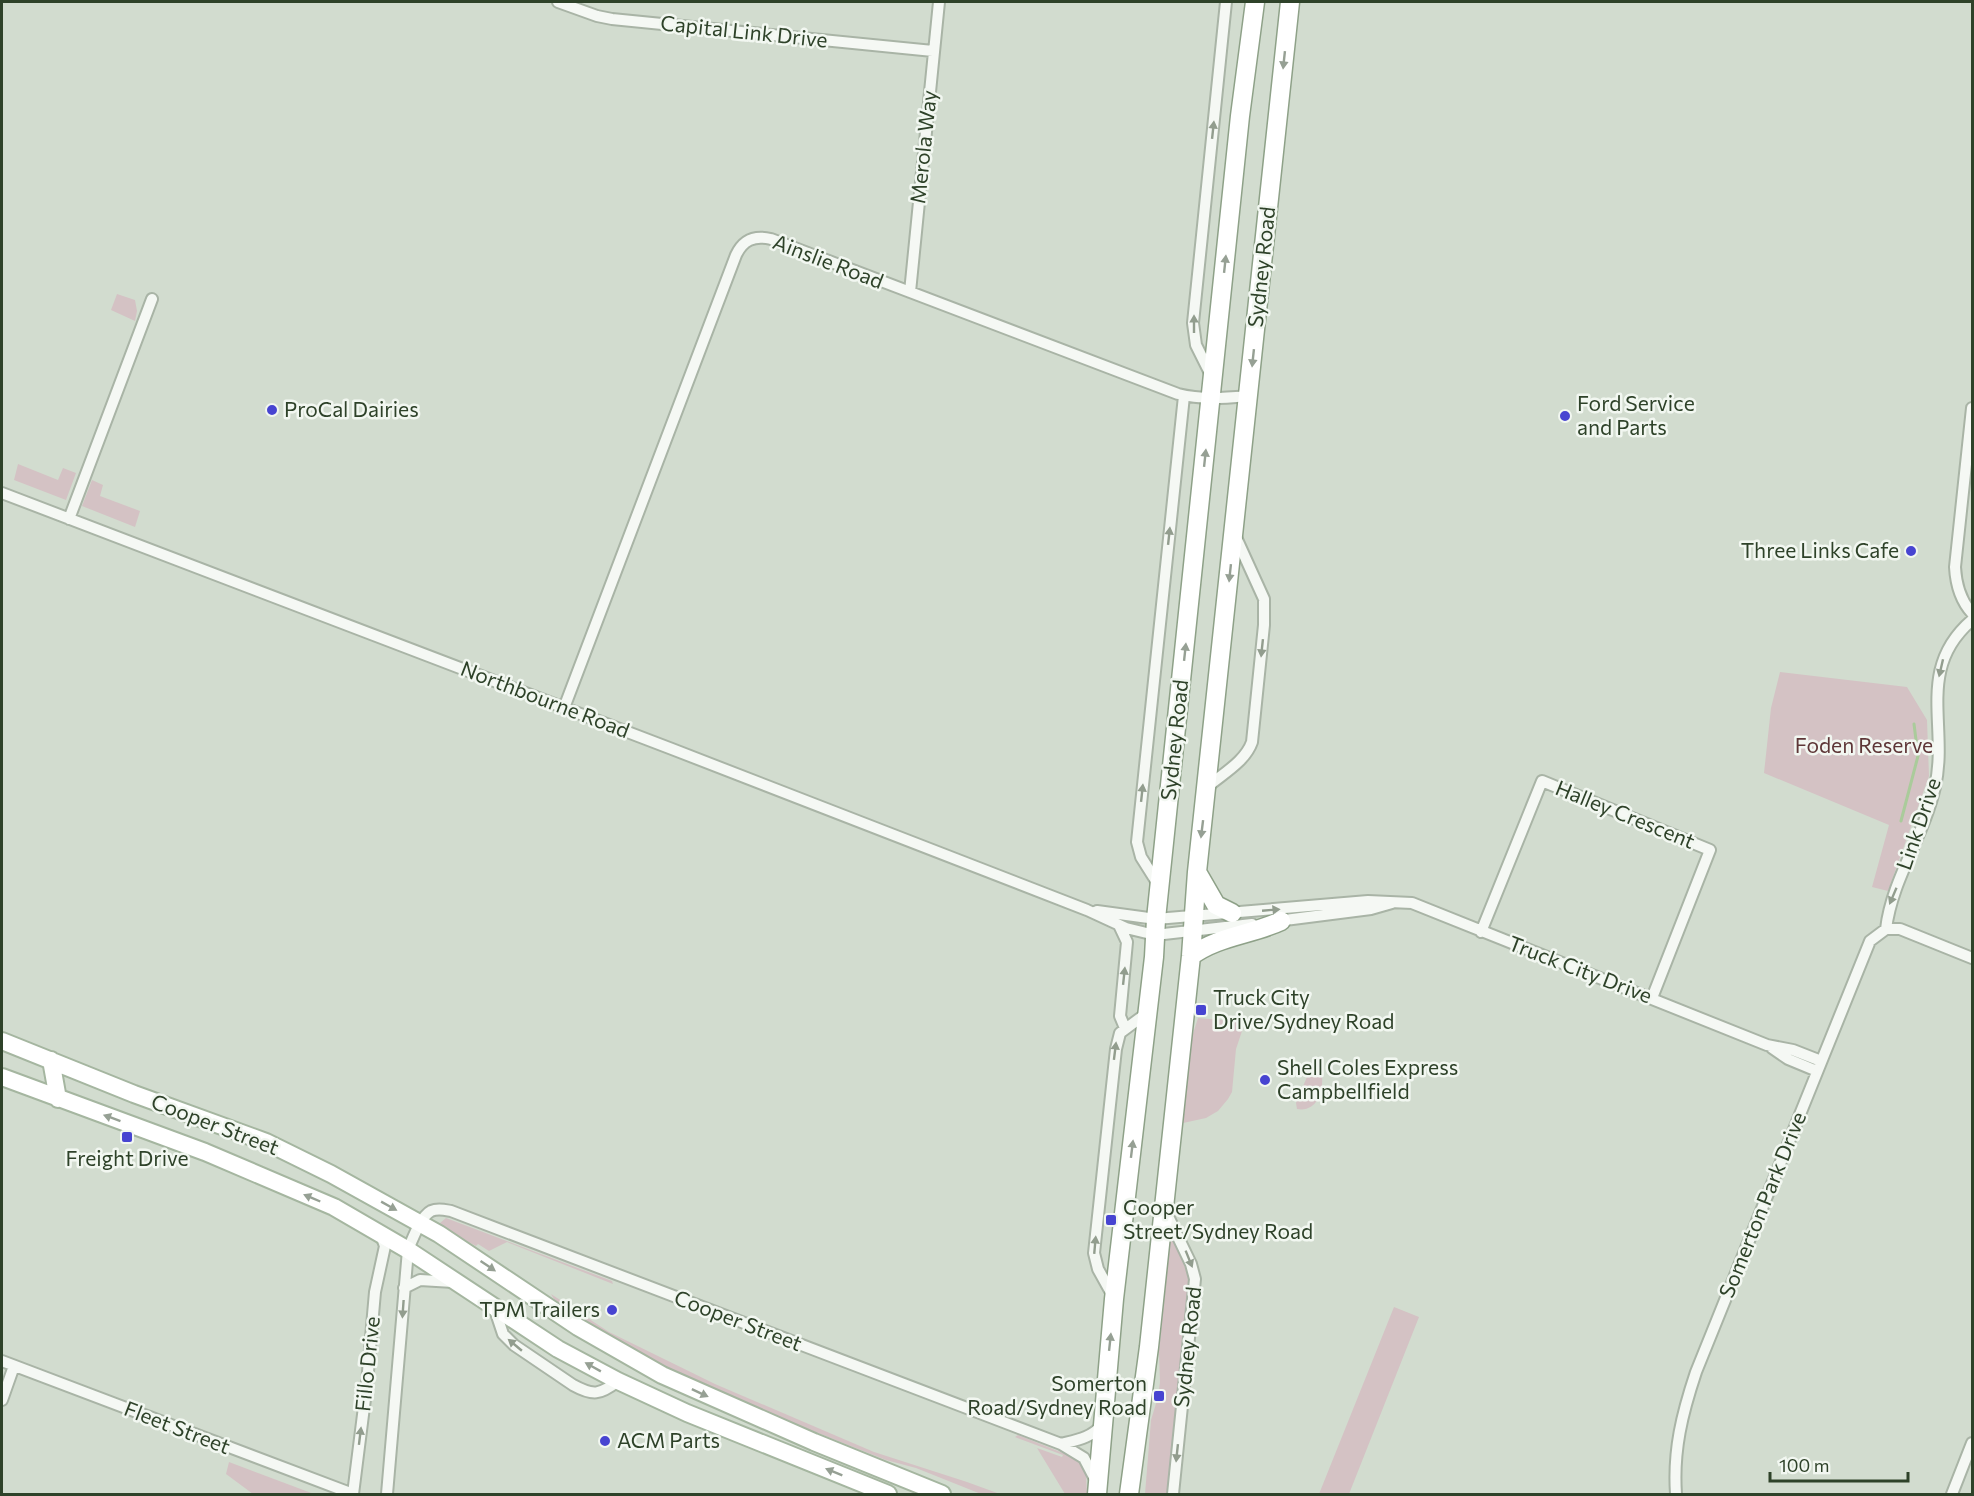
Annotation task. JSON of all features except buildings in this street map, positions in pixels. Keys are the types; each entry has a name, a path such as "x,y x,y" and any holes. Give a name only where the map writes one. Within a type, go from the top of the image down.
{"highway":[{"name":"Sydney Road","path":"1097,1489 1114,1299 1147,1013 1240,116 1255,2"},
{"name":"Sydney Road","path":"1132,1490 1191,956 1197,872 1290,2"},
{"path":"1197,872 1216,905 1232,914"},
{"path":"1191,956 1216,941 1281,921"}],"main road":[{"name":"Cooper Street","path":"2,1041 134,1094 266,1142 421,1224 464,1250 578,1327 662,1375 749,1414 942,1494"},
{"path":"51,1060 58,1099"},
{"name":"Cooper Street","path":"2,1077 205,1152 334,1208 408,1251 558,1348 618,1381 661,1402 890,1494"},
{"path":"330,1174 336,1188 337,1197 334,1208"},
{"path":"456,1282 454,1259 458,1252 464,1250"},
{"path":"611,1347 621,1368 621,1377 618,1381"},
{"path":"661,1402 662,1375"},
{"path":"890,1494 899,1477"}],"street":[{"name":"Capital Link Drive","path":"558,2 612,19 933,51"},
{"name":"Merola Way","path":"910,292 939,2"},
{"path":"1213,378 1196,345 1193,323 1226,2"},
{"name":"Ainslie Road","path":"564,708 742,244 758,237 771,239 1184,396 1211,399 1249,396"},
{"path":"69,519 152,299"},
{"name":"Sydney Road","path":"1160,887 1141,857 1137,842 1184,396"},
{"name":"Link Drive","path":"1886,929 1889,907 1935,789 1939,765 1937,692 1942,664 1951,643 1972,615 1958,590 1955,567 1972,408"},
{"name":"Northbourne Road","path":"2,493 1087,910 1119,925 1139,932 1156,927"},
{"name":"Sydney Road","path":"1206,788 1246,754 1252,742 1264,625 1264,599 1234,533"},
{"name":"Halley Crescent","path":"1481,932 1542,781 1710,850 1652,998"},
{"name":"Truck City Drive","path":"1192,923 1232,914 1368,901 1412,903 1767,1045 1793,1050 1819,1066"},
{"name":"Truck City Drive","path":"1156,927 1192,923 1281,921 1371,909 1392,903"},
{"name":"Northbourne Road","path":"1087,910 1156,927"},
{"path":"1119,925 1127,942 1120,1016 1125,1028"},
{"path":"1886,929 1908,931 1972,958"},
{"name":"Somerton Park Drive","path":"1676,1494 1675,1469 1678,1432 1696,1372 1866,948 1874,936 1886,929"},
{"path":"1114,1299 1098,1269 1094,1253 1116,1049 1119,1033 1147,1013"},
{"name":"Sydney Road","path":"1164,1207 1191,1264 1195,1279 1173,1494"},
{"name":"Cooper Street","path":"421,1224 432,1211 440,1209 451,1211 1061,1443 1083,1458 1097,1489"},
{"path":"408,1251 421,1224"},
{"name":"Fillo Drive","path":"353,1494 367,1383 375,1292 385,1246 381,1235"},
{"name":"Fillo Drive","path":"387,1494 408,1251"},
{"path":"404,1288 420,1280 456,1282"},
{"path":"494,1307 503,1334 514,1345 583,1391 599,1393 618,1381"},
{"name":"Fleet Street","path":"2,1361 353,1494"},
{"path":"2,1400 15,1366"},
{"path":"1061,1443 1081,1439 1102,1425"},
{"path":"1952,1494 1972,1443"}],"shaded area":[{"path":"2,2 1972,2 1972,1494 2,1494"}],"green space":[{"path":"117,294 135,300 137,311 135,321 111,310"},
{"path":"18,464 58,480 63,468 76,473 66,500 14,480"},
{"path":"92,480 103,485 100,496 140,511 135,527 82,506"},
{"name":"Foden Reserve","path":"1780,672 1907,687 1927,720 1929,776 1888,891 1872,887 1889,825 1764,773 1771,708"},
{"path":"1236,1016 1243,1028 1236,1049 1232,1092 1218,1111 1206,1118 1183,1123 1192,1037 1198,1018 1234,1021"},
{"path":"1312,1065 1321,1068 1322,1082 1319,1096 1311,1107 1297,1109 1296,1103"},
{"path":"446,1218 612,1281 613,1284 507,1242 489,1251 478,1244 476,1246 441,1227 440,1223"},
{"path":"1171,1232 1189,1267 1190,1278 1167,1494 1145,1494 1151,1420 1160,1382 1159,1351"},
{"path":"551,1294 609,1332 715,1384 874,1452 1000,1494 981,1494 916,1468 886,1460 708,1387 673,1371 583,1322 561,1307"},
{"path":"1394,1307 1419,1317 1349,1494 1319,1494"},
{"path":"1018,1435 1078,1459 1086,1475 1087,1494 1065,1494 1037,1448 1062,1457 1063,1455 1015,1437"},
{"path":"229,1462 314,1494 253,1494 226,1474"}],"waterway":[{"path":"1901,821 1918,756 1914,724"}],"place":[{"name":"ProCal Dairies","path":"272,410"},
{"name":"Ford Service and Parts","path":"1565,416"},
{"name":"Three Links Cafe","path":"1911,551"},
{"name":"Truck City Drive/Sydney Road","path":"1201,1010"},
{"name":"Shell Coles Express Campbellfield","path":"1265,1080"},
{"name":"Freight Drive","path":"127,1137"},
{"name":"Cooper Street/Sydney Road","path":"1111,1220"},
{"name":"TPM Trailers","path":"612,1310"},
{"name":"Somerton Road/Sydney Road","path":"1159,1396"},
{"name":"ACM Parts","path":"605,1441"}]}
